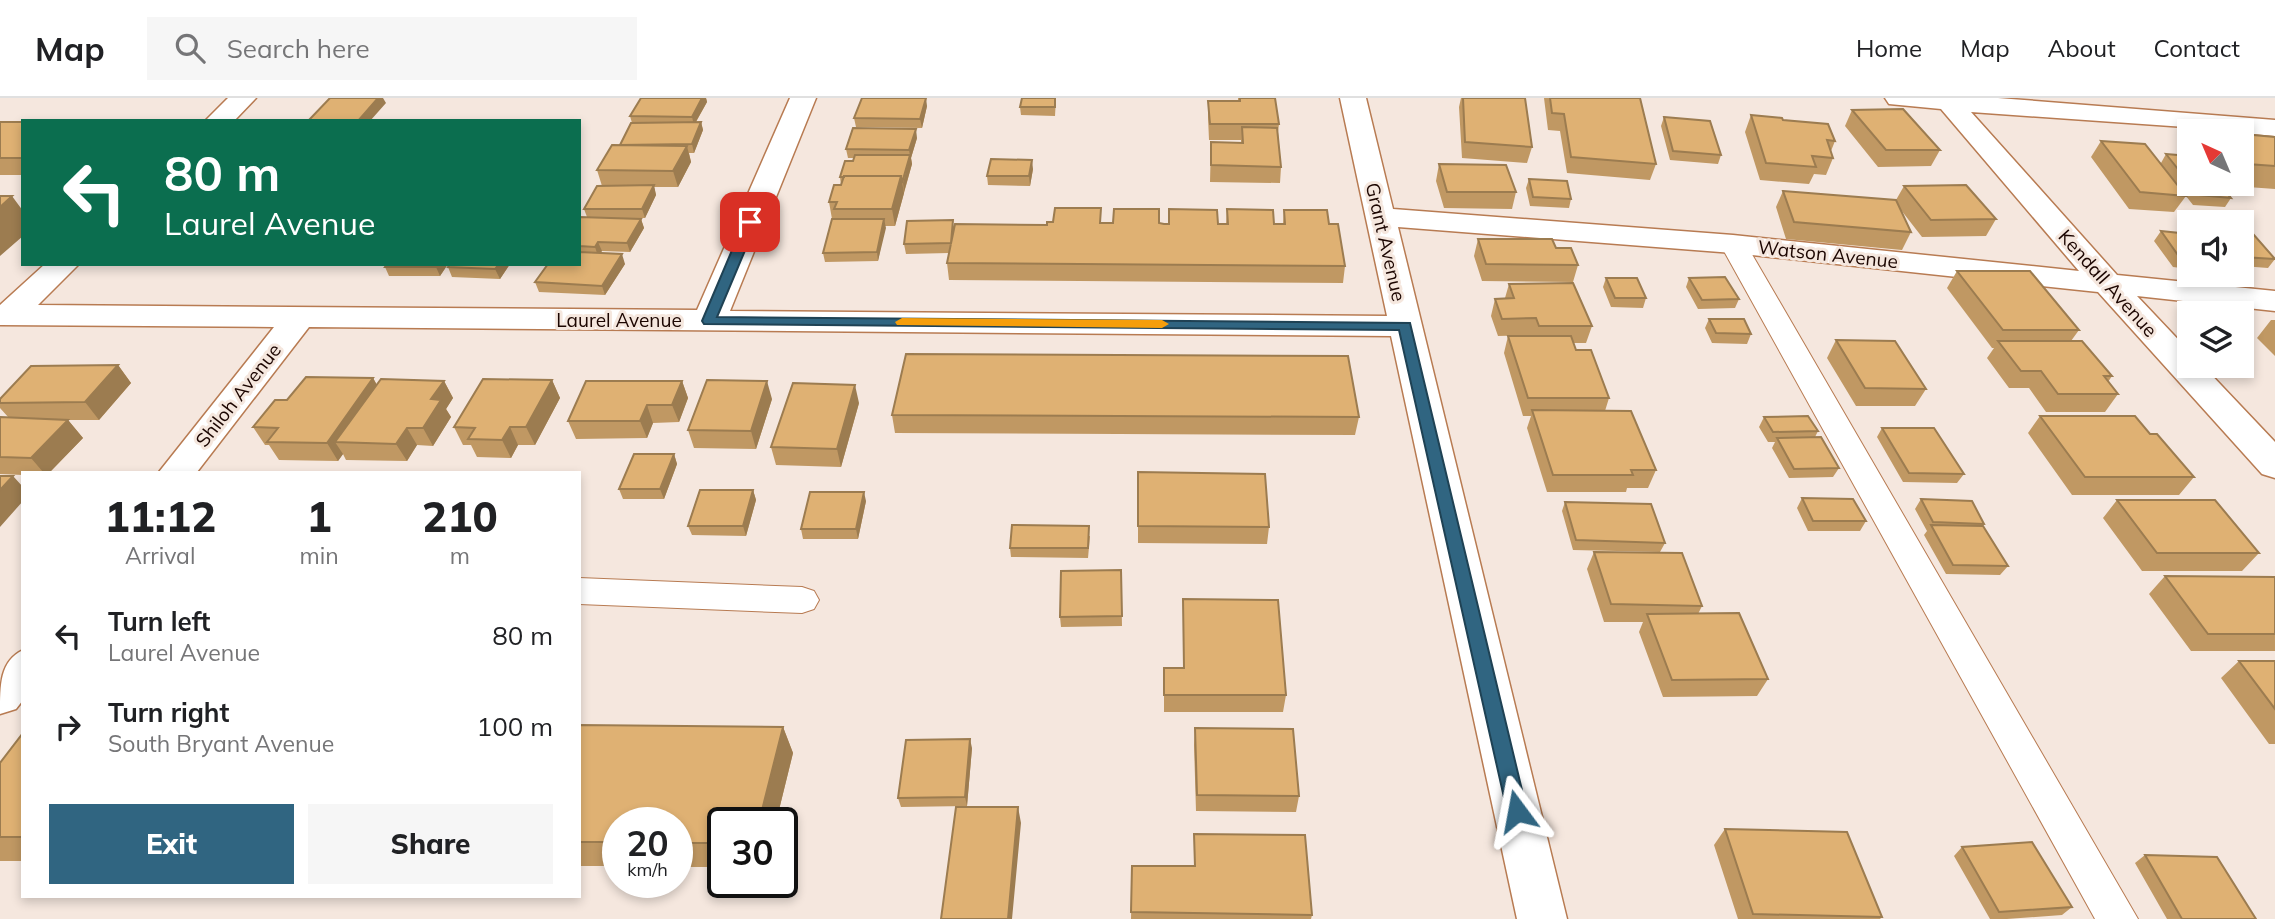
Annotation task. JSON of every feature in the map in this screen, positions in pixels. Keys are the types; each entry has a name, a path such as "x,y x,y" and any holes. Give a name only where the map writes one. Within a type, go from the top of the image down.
{"street":[{"path":"221,119 243,98"},
{"path":"709,321 803,98"},
{"name":"Grant Avenue","path":"1353,98 1542,919"},
{"path":"1898,98 2275,128"},
{"name":"Kendall Avenue","path":"1947,100 2106,282 2275,465"},
{"name":"Watson Avenue","path":"1380,217 1732,244 2275,300"},
{"path":"4,315 62,266"},
{"name":"Laurel Avenue","path":"4,315 1405,326"},
{"name":"Shiloh Avenue","path":"178,471 299,318"},
{"path":"0,696 21,670"}],"lane":[{"path":"1732,244 2117,919"},
{"path":"581,591 802,600"}],"building":[{"path":"330,98 378,98 360,119 310,119"},
{"path":"641,98 702,98 692,117 630,116"},
{"path":"862,98 926,98 920,119 854,118"},
{"path":"1022,98 1055,98 1055,107 1020,107"},
{"path":"1240,98 1275,98 1279,124 1210,124 1208,101 1240,101"},
{"path":"1463,98 1525,98 1532,147 1465,142"},
{"path":"1550,98 1640,98 1656,164 1571,157 1564,114 1552,113"},
{"path":"1903,109 1940,150 1886,150 1852,110"},
{"path":"1751,115 1828,124 1835,141 1827,140 1833,158 1812,156 1816,167 1766,163"},
{"path":"1664,117 1710,121 1721,155 1673,151"},
{"path":"0,122 21,122 21,158 0,158"},
{"path":"701,122 692,144 620,145 631,123"},
{"path":"1242,127 1277,128 1281,167 1211,165 1211,142 1243,143"},
{"path":"853,128 916,129 909,150 846,149"},
{"path":"2254,135 2275,137 2275,166 2254,164"},
{"path":"2101,141 2145,144 2177,185 2177,195 2140,192"},
{"path":"612,145 687,146 673,171 597,170"},
{"path":"2166,154 2177,155 2177,168"},
{"path":"855,155 910,155 902,183 901,176 840,177 845,161 853,161"},
{"path":"991,159 1032,160 1029,176 987,176"},
{"path":"1439,164 1506,165 1516,192 1447,192"},
{"path":"844,176 901,176 892,209 834,209 837,202 829,202 834,185 841,185"},
{"path":"1529,179 1567,181 1571,199 1533,197"},
{"path":"654,185 642,209 584,209 597,186"},
{"path":"1966,185 1996,219 1931,220 1904,186"},
{"path":"1783,191 1896,200 1911,232 1794,222"},
{"path":"0,196 12,196 0,207"},
{"path":"1055,208 1101,208 1100,223 1113,223 1114,209 1159,209 1159,223 1164,224 1169,224 1169,209 1217,210 1218,224 1228,224 1227,209 1273,210 1274,224 1285,224 1284,210 1327,210 1329,224 1338,224 1345,266 947,263 955,224 1047,225 1047,222 1053,222"},
{"path":"581,217 641,219 627,243 598,242 595,247 581,246"},
{"path":"832,219 884,219 877,252 823,253"},
{"path":"953,220 951,243 904,244 907,221"},
{"path":"2161,231 2177,233 2177,254"},
{"path":"2254,235 2275,259 2254,258"},
{"path":"1478,239 1552,239 1556,248 1571,248 1578,265 1486,264"},
{"path":"581,252 622,254 602,286 535,282 547,266 581,266"},
{"path":"386,266 436,266 436,267"},
{"path":"449,266 497,266 495,269"},
{"path":"1957,271 2030,271 2079,330 2003,330"},
{"path":"1725,277 1739,299 1702,300 1689,278"},
{"path":"1606,278 1637,278 1646,298 1615,298"},
{"path":"1573,283 1592,326 1539,326 1536,318 1502,319 1495,299 1514,298 1509,284"},
{"path":"1709,319 1744,319 1751,334 1716,333"},
{"path":"1508,336 1571,336 1576,350 1591,350 1609,398 1528,398"},
{"path":"1836,340 1895,341 1926,389 1865,388"},
{"path":"1998,341 2082,341 2112,376 2104,376 2118,394 2058,394 2041,371 2021,371"},
{"path":"906,354 1348,356 1359,417 892,415"},
{"path":"118,365 85,402 0,403 0,399 31,366"},
{"path":"306,377 373,378 327,443 267,442 278,428 253,427 275,400 287,400"},
{"path":"381,379 444,381 431,399 441,400 423,428 407,428 396,444 335,442"},
{"path":"483,379 552,380 526,427 510,427 502,440 468,439 475,428 454,427"},
{"path":"707,380 767,381 751,431 688,430"},
{"path":"586,381 682,381 672,405 647,405 640,421 568,421"},
{"path":"793,383 855,385 837,449 771,447"},
{"path":"1532,410 1631,411 1656,470 1631,470 1633,475 1553,475"},
{"path":"1808,416 1818,431 1773,432 1764,417"},
{"path":"2040,416 2135,416 2150,434 2157,434 2194,477 2085,477"},
{"path":"0,417 68,420 31,458 0,457"},
{"path":"1882,428 1934,428 1964,474 1909,473"},
{"path":"1821,437 1839,468 1794,469 1777,438"},
{"path":"634,454 674,454 660,489 619,489"},
{"path":"1138,472 1265,474 1269,527 1138,526"},
{"path":"0,476 13,476 0,490"},
{"path":"700,490 753,490 743,526 688,526"},
{"path":"810,492 864,492 856,529 801,529"},
{"path":"1802,498 1853,499 1866,521 1813,521"},
{"path":"1921,499 1972,501 1984,524 1933,522"},
{"path":"2117,500 2215,500 2259,553 2157,553"},
{"path":"1565,502 1651,504 1665,543 1576,540"},
{"path":"1012,525 1089,526 1088,548 1010,548"},
{"path":"1931,525 1983,526 2008,566 1953,565"},
{"path":"1594,552 1682,553 1702,606 1611,604"},
{"path":"1121,570 1122,616 1060,617 1061,571"},
{"path":"2165,576 2275,577 2275,634 2208,634"},
{"path":"1183,599 1278,600 1286,695 1164,695 1164,668 1184,668"},
{"path":"1739,613 1768,679 1672,680 1647,614"},
{"path":"2239,661 2275,661 2275,709"},
{"path":"581,725 783,727 763,807 707,807 707,843 693,843 693,807 602,807 602,842 581,842"},
{"path":"1195,728 1293,729 1299,796 1197,795"},
{"path":"21,736 21,837 0,837 0,763"},
{"path":"970,739 965,797 898,798 906,740"},
{"path":"956,807 1018,807 1008,919 941,919"},
{"path":"1725,829 1847,832 1882,917 1753,914"},
{"path":"1194,834 1305,835 1312,915 1131,912 1132,866 1195,866"},
{"path":"2032,842 2072,907 1999,912 1962,847"},
{"path":"2145,855 2217,857 2256,919 2182,919"}],"slow traffic":[{"path":"902,322 1162,324"}],"route":[{"path":"750,222 709,321 1405,326 1517,811"}]}
